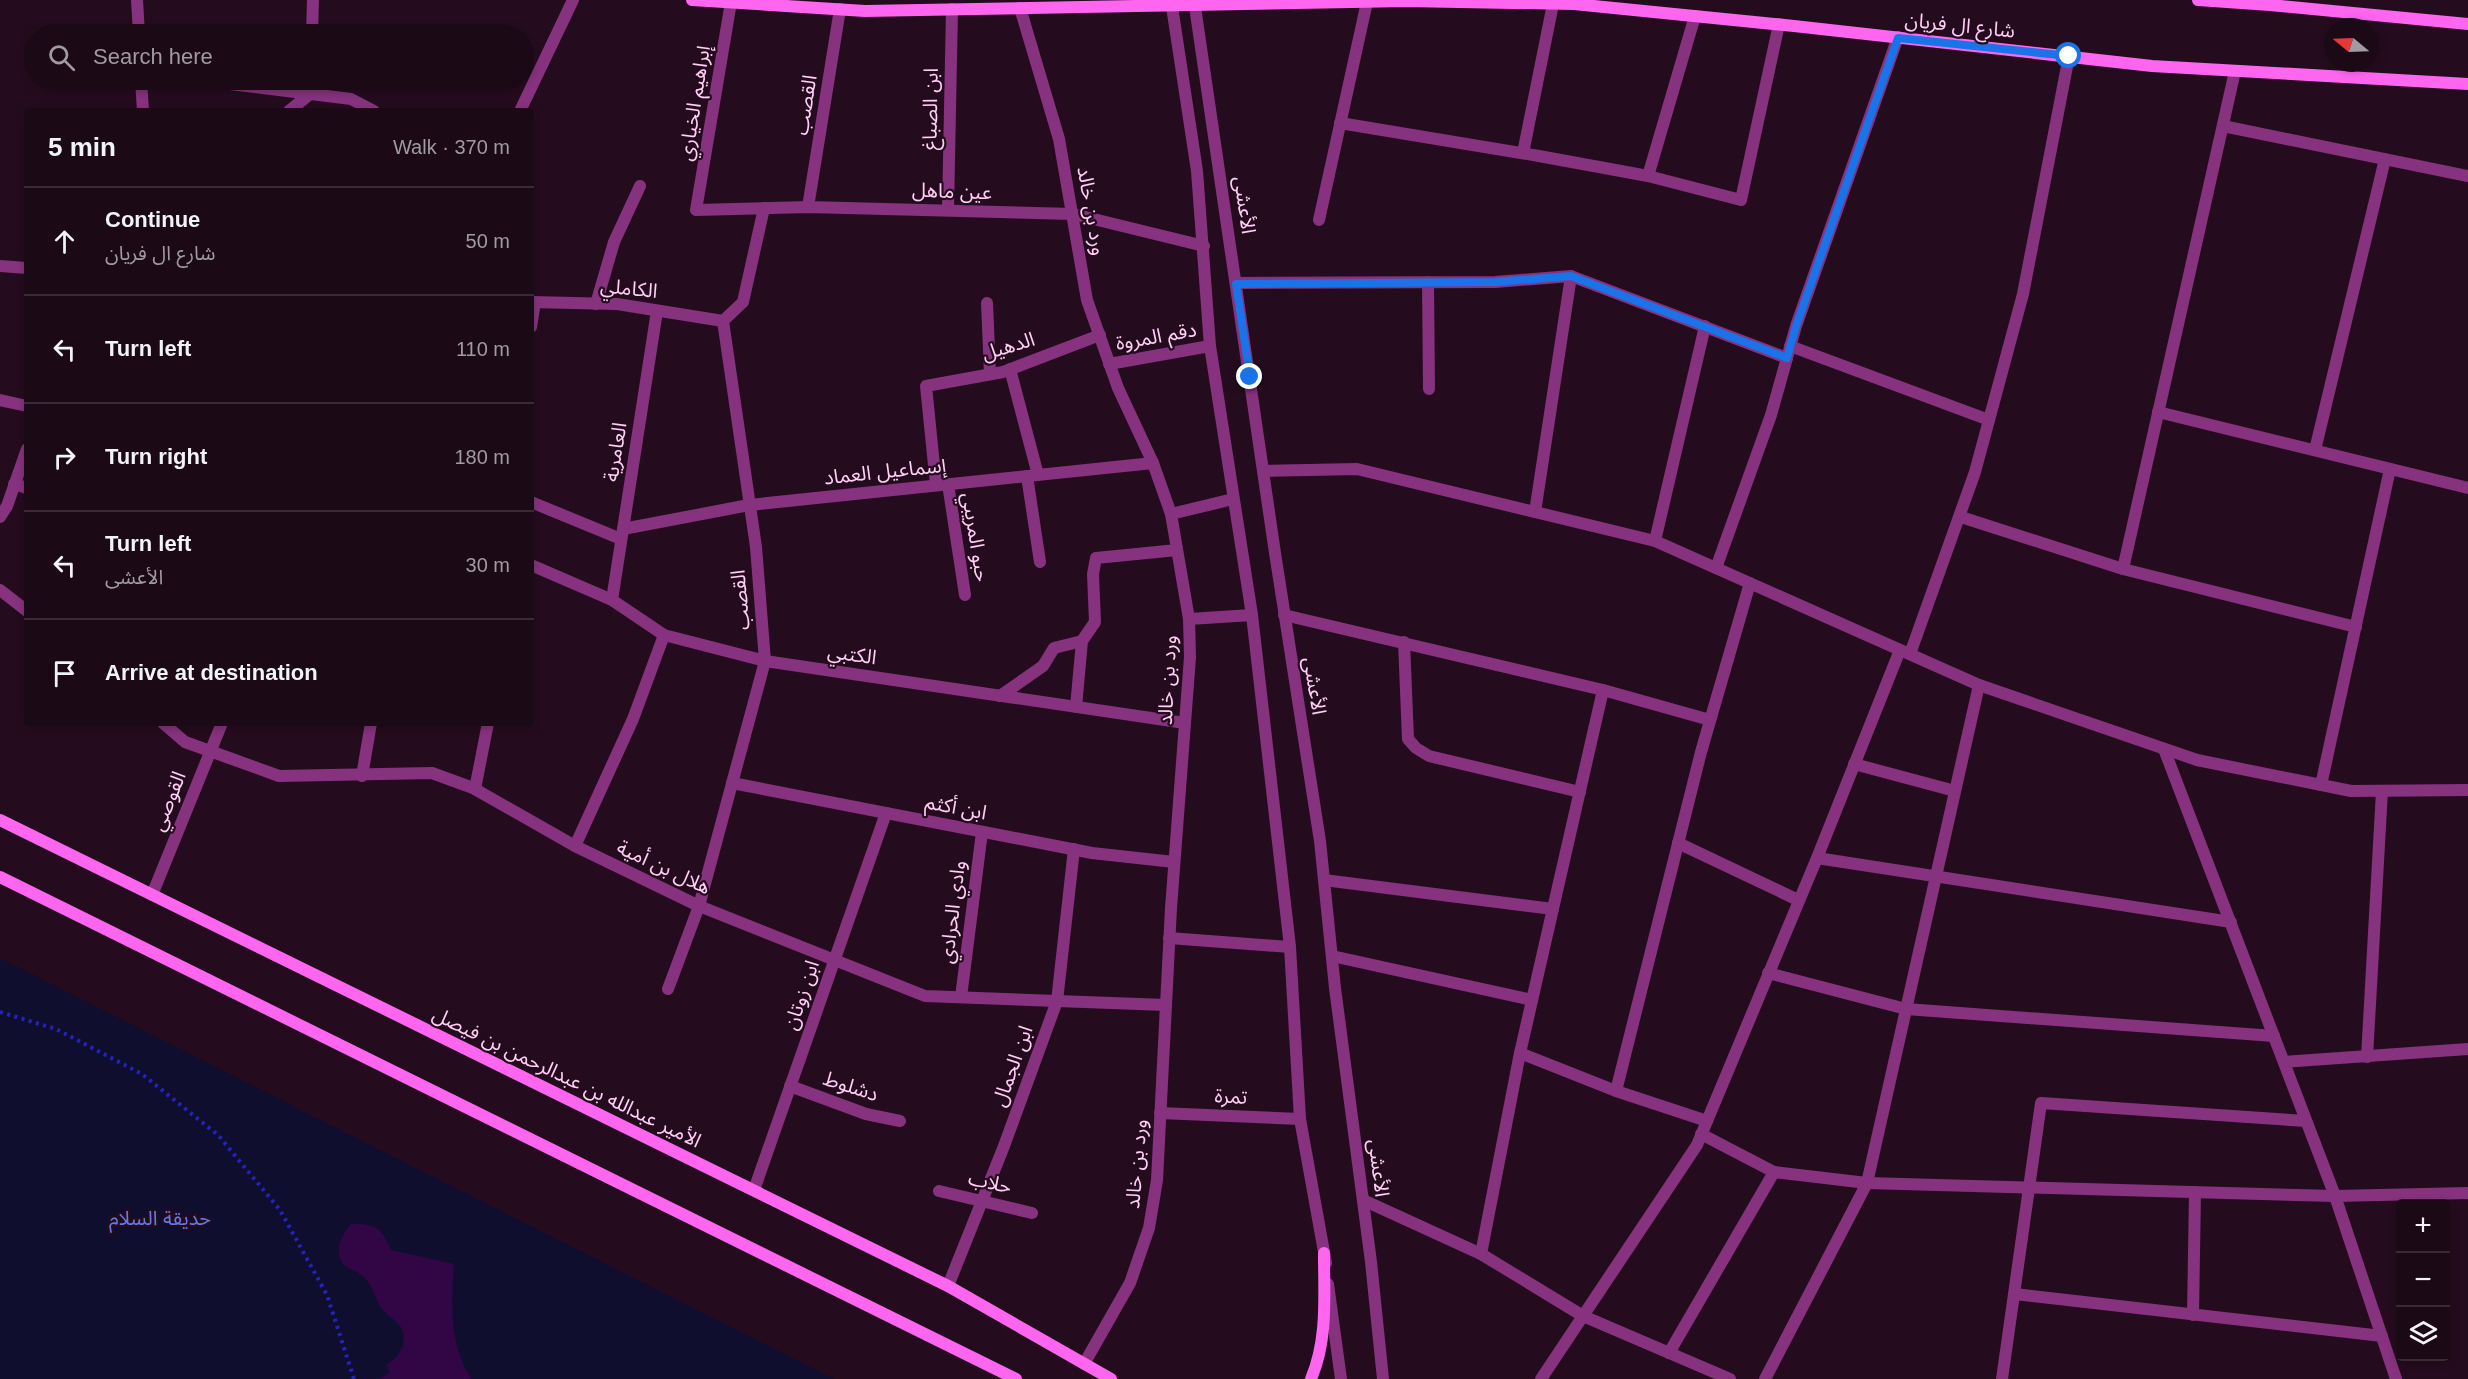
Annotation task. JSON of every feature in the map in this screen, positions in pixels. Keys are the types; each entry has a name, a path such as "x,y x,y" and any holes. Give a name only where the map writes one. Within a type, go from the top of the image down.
{"main road":[{"name":"شارع ال فريان","path":"693,0 840,9 1020,8 1195,2 1553,4 1779,24 2152,66 2468,84"},
{"path":"2198,0 2468,24"},
{"name":"الأمير عبدالله بن عبدالرحمن بن فيصل","path":"0,820 948,1286 1111,1379"},
{"path":"0,877 1016,1379"},
{"path":"1311,1379 1319,1361 1323,1333 1324,1253"}],"street":[{"path":"137,0 138,24"},
{"path":"312,24 313,0"},
{"path":"534,82 573,0"},
{"name":"إبراهيم الخياري","path":"696,210 731,2"},
{"name":"الأعشى","path":"1195,2 1284,615 1320,841 1383,1378"},
{"path":"1319,220 1367,2"},
{"path":"1171,3 1197,171 1210,346 1251,615 1290,947 1300,1119 1324,1253 1341,1379"},
{"path":"1523,153 1553,4"},
{"name":"ورد بن خالد","path":"1020,8 1059,139 1087,300 1118,388 1153,463 1171,514 1189,619 1190,657 1169,938 1157,1180 1149,1228 1130,1283 1084,1364"},
{"name":"القصب","path":"808,207 840,9"},
{"name":"ابن الصباغ","path":"948,210 952,9"},
{"path":"1648,176 1695,16"},
{"path":"1340,123 1648,176 1741,200 1779,24"},
{"path":"1716,568 1771,416 1789,352 1898,38"},
{"path":"1541,1379 1697,1144 1854,764 1905,652 1961,517 2023,294 2069,56"},
{"path":"2123,569 2235,71"},
{"path":"142,90 143,108"},
{"path":"278,90 351,99 368,108"},
{"path":"293,108 310,94 310,90"},
{"path":"521,108 530,90"},
{"path":"2223,126 2468,176"},
{"path":"2315,450 2385,159"},
{"path":"596,304 614,242 640,186"},
{"name":"عين ماهل","path":"696,210 808,207 1073,214 1204,246"},
{"path":"723,321 743,302 764,208"},
{"path":"0,266 24,268"},
{"path":"1236,284 1495,282 1571,276 1705,327 1789,352 1989,420"},
{"path":"1535,512 1571,276"},
{"path":"1428,282 1429,389"},
{"name":"الكاملي","path":"534,302 596,304 657,310 723,321"},
{"path":"987,303 990,374"},
{"name":"العامرية","path":"612,600 657,310"},
{"name":"القصب","path":"668,989 699,906 765,661 756,547 723,321"},
{"path":"1655,542 1705,327"},
{"name":"الدهيل","path":"926,386 1010,369 1100,335"},
{"name":"دقم المروة","path":"1109,364 1210,346"},
{"path":"1010,369 1032,475 1040,562"},
{"name":"حبو المريبي","path":"926,386 942,484 965,595"},
{"path":"0,400 24,405"},
{"path":"2158,412 2468,488"},
{"path":"0,517 24,456"},
{"name":"إسماعيل العماد","path":"622,534 749,505 1153,463"},
{"path":"1263,471 1357,469 1655,542 1979,685 2197,760 2351,791 2468,790"},
{"path":"2321,785 2390,469"},
{"path":"14,484 24,487"},
{"path":"1171,514 1233,499"},
{"path":"534,503 622,534"},
{"path":"1961,517 2123,569 2356,627"},
{"path":"1076,707 1082,641 1095,622 1093,574 1096,558 1177,550"},
{"name":"الكتبي","path":"534,566 612,600 664,635 765,661 1185,723"},
{"path":"1616,1091 1710,720 1750,583"},
{"path":"0,590 24,609"},
{"path":"1189,619 1251,615"},
{"path":"1284,615 1603,690 1710,720"},
{"path":"575,846 633,719 664,635"},
{"path":"1000,696 1043,666 1054,648 1082,641"},
{"path":"1404,642 1408,739 1416,748 1429,756 1580,792"},
{"path":"1765,1379 1867,1183 1979,685"},
{"path":"1481,1254 1520,1053 1603,690"},
{"name":"هلال بن أمية","path":"166,726 185,742 279,776 432,773 476,789 575,846 699,906 925,996 1166,1005"},
{"name":"القوصي","path":"152,895 221,726"},
{"path":"362,776 370,726"},
{"path":"476,789 487,726"},
{"path":"2164,749 2335,1196 2396,1379"},
{"path":"1854,764 1955,791"},
{"name":"ابن أكثم","path":"732,783 1074,849 1174,862"},
{"path":"2367,1057 2382,791"},
{"name":"ابن زوتان","path":"753,1190 886,813"},
{"name":"وادي الحرادي","path":"961,997 982,832"},
{"path":"1678,843 1798,900"},
{"name":"ابن الجمال","path":"948,1286 1057,1001 1074,849"},
{"path":"1817,858 2231,922"},
{"path":"1324,880 1553,909"},
{"path":"1169,938 1290,947"},
{"path":"1332,956 1532,1000"},
{"path":"1768,973 1906,1009 2274,1036"},
{"path":"2284,1062 2468,1049"},
{"path":"1520,1053 1616,1091 1707,1121"},
{"name":"دشلوط","path":"790,1086 866,1114 900,1121"},
{"path":"2002,1379 2041,1103 2306,1120"},
{"name":"تمرة","path":"1160,1113 1300,1119"},
{"path":"1701,1134 1774,1172 1867,1183 2335,1196 2468,1192"},
{"path":"1669,1353 1774,1172"},
{"name":"حلاب","path":"939,1191 1032,1213"},
{"path":"2193,1315 2195,1192"},
{"path":"1363,1200 1481,1254 1582,1316 1730,1379"},
{"path":"2014,1294 2382,1336"}],"path":[{"path":"0,1012 56,1029 142,1074 218,1135 280,1210 327,1295 354,1379"}],"green space":[{"name":"حديقة السلام","path":"0,958 834,1379 0,1379"}],"shaded area":[{"path":"351,1224 377,1228 391,1250 454,1264 452,1308 455,1339 464,1367 472,1379 380,1379 390,1372 386,1365 402,1348 403,1332 398,1323 382,1309 367,1280 344,1265 340,1258 340,1244"}],"route":[{"path":"1250,377 1236,284 1495,282 1571,276 1787,358 1796,326 1898,38 2069,56"}]}
